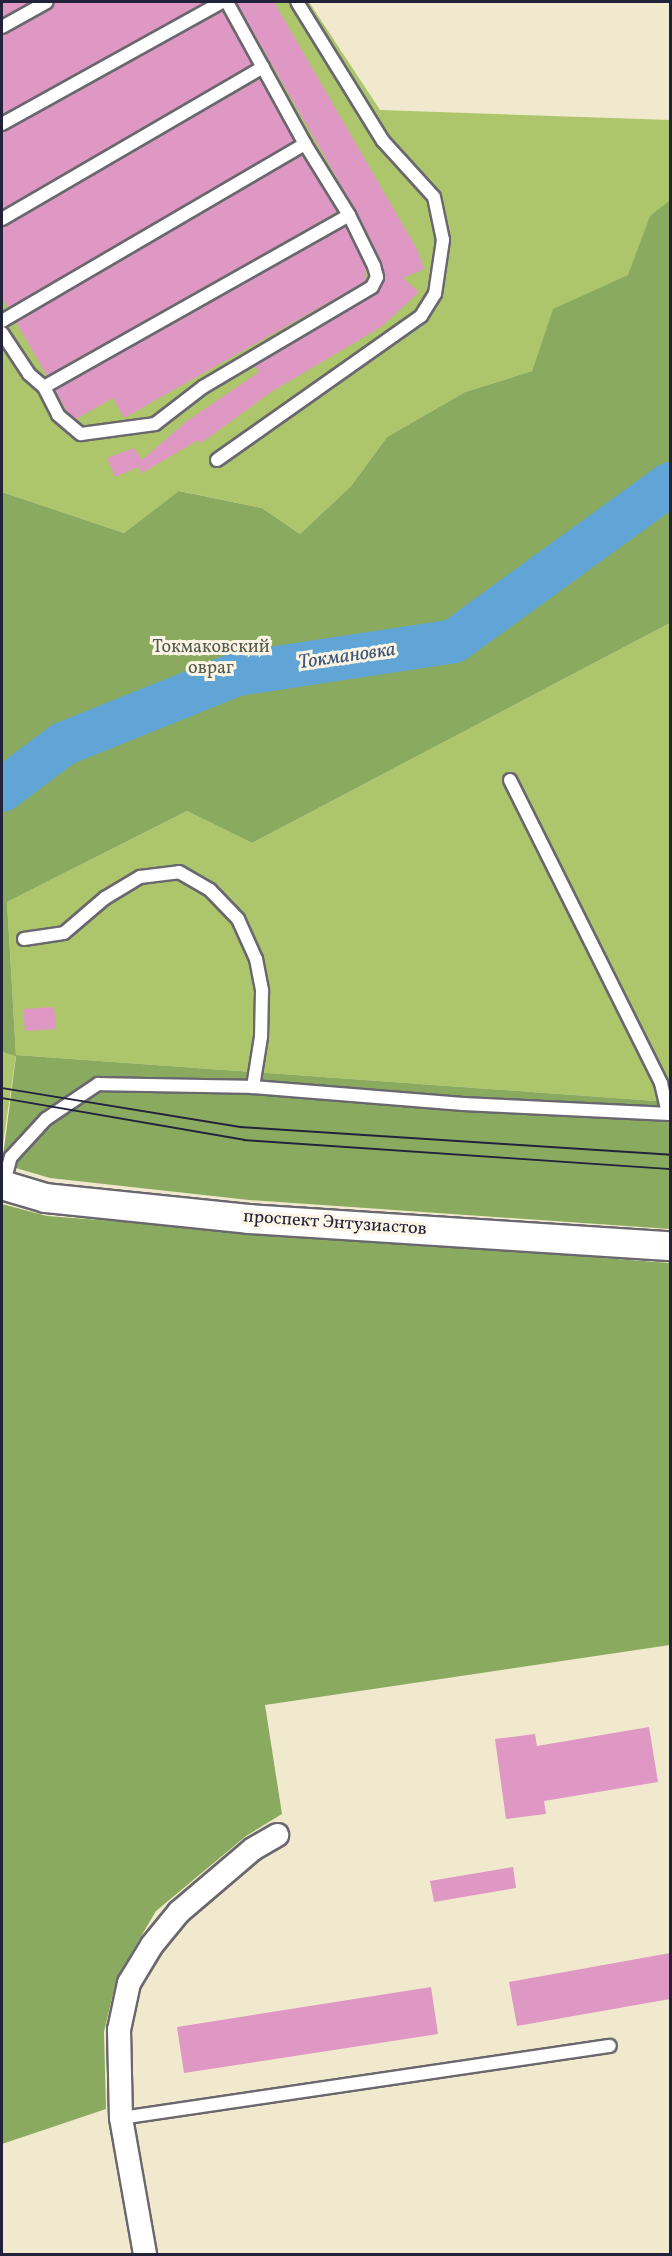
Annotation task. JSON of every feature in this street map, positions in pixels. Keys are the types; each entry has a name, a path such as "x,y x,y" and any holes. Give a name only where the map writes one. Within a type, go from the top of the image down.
{"street":[{"name":"проспект Энтузиастов","path":"2,1185 46,1198 249,1219 670,1246"},
{"path":"145,2254 122,2118 119,2030 129,1983 152,1945 179,1912 253,1850 278,1835"}],"lane":[{"path":"2,27 47,2"},
{"path":"2,124 222,2"},
{"path":"2,333 29,374 44,387 58,415 81,434 155,424 203,387 372,287 377,277 374,266 350,215 305,144 228,2"},
{"path":"217,460 421,316 435,294 444,240 434,197 383,141 297,2"},
{"path":"2,219 263,67"},
{"path":"2,321 305,144"},
{"path":"44,387 350,215"},
{"path":"2,1185 11,1157 46,1119 98,1084 252,1088 463,1104 669,1114 661,1083 510,780"},
{"path":"24,939 64,933 105,898 140,877 179,872 210,890 238,919 256,958 262,991 261,1037 252,1088"},
{"path":"122,2118 610,2046"}],"green space":[{"path":"2,2 309,2 380,110 670,120 670,200 650,217 629,275 553,310 532,371 465,392 387,437 351,486 300,534 262,508 180,491 124,533 2,492"},
{"name":"Токмаковский овраг","path":"670,200 670,623 252,843 187,811 7,902 16,1055 670,1102 670,1229 249,1200 50,1178 2,1164 16,1056 2,1052 2,492 124,533 179,491 262,508 300,534 351,486 387,437 465,392 532,371 553,309 628,275 650,216"},
{"path":"670,623 670,1102 16,1055 7,902 187,811 252,843"},
{"path":"2,1052 16,1055 2,1151"},
{"path":"2,1204 47,1216 670,1263 670,1645 265,1705 282,1814 246,1836 156,1911 117,1977 104,2032 106,2109 2,2144"}],"building":[{"path":"2,2 31,2 2,18"},
{"path":"55,2 206,2 2,115 2,35 51,9"},
{"path":"236,2 274,2 418,251 424,269 403,278 419,292 381,327 271,392 201,443 198,440 142,473 138,467 115,477 107,458 134,448 142,460 187,421 259,372 255,366 376,294 385,280 381,263 356,211"},
{"path":"223,11 252,64 2,210 2,132"},
{"path":"260,79 294,141 8,308 2,296 2,227"},
{"path":"302,155 337,212 47,376 16,322"},
{"path":"345,226 366,269 366,281 124,418 113,398 76,419 68,413 55,390"},
{"path":"54,1007 56,1029 25,1031 23,1009"},
{"path":"649,1727 658,1782 544,1801 546,1814 506,1819 495,1739 535,1734 537,1746"},
{"path":"513,1867 516,1888 434,1902 430,1881"},
{"path":"670,1953 670,1999 517,2026 509,1982"},
{"path":"431,1987 438,2034 184,2073 177,2027"}],"waterway":[{"name":"Токмановка","path":"2,790 63,744 237,674 454,641 670,484"}],"tram line":[{"path":"2,1088 241,1127 670,1155"},
{"path":"2,1098 244,1140 670,1169"}]}
